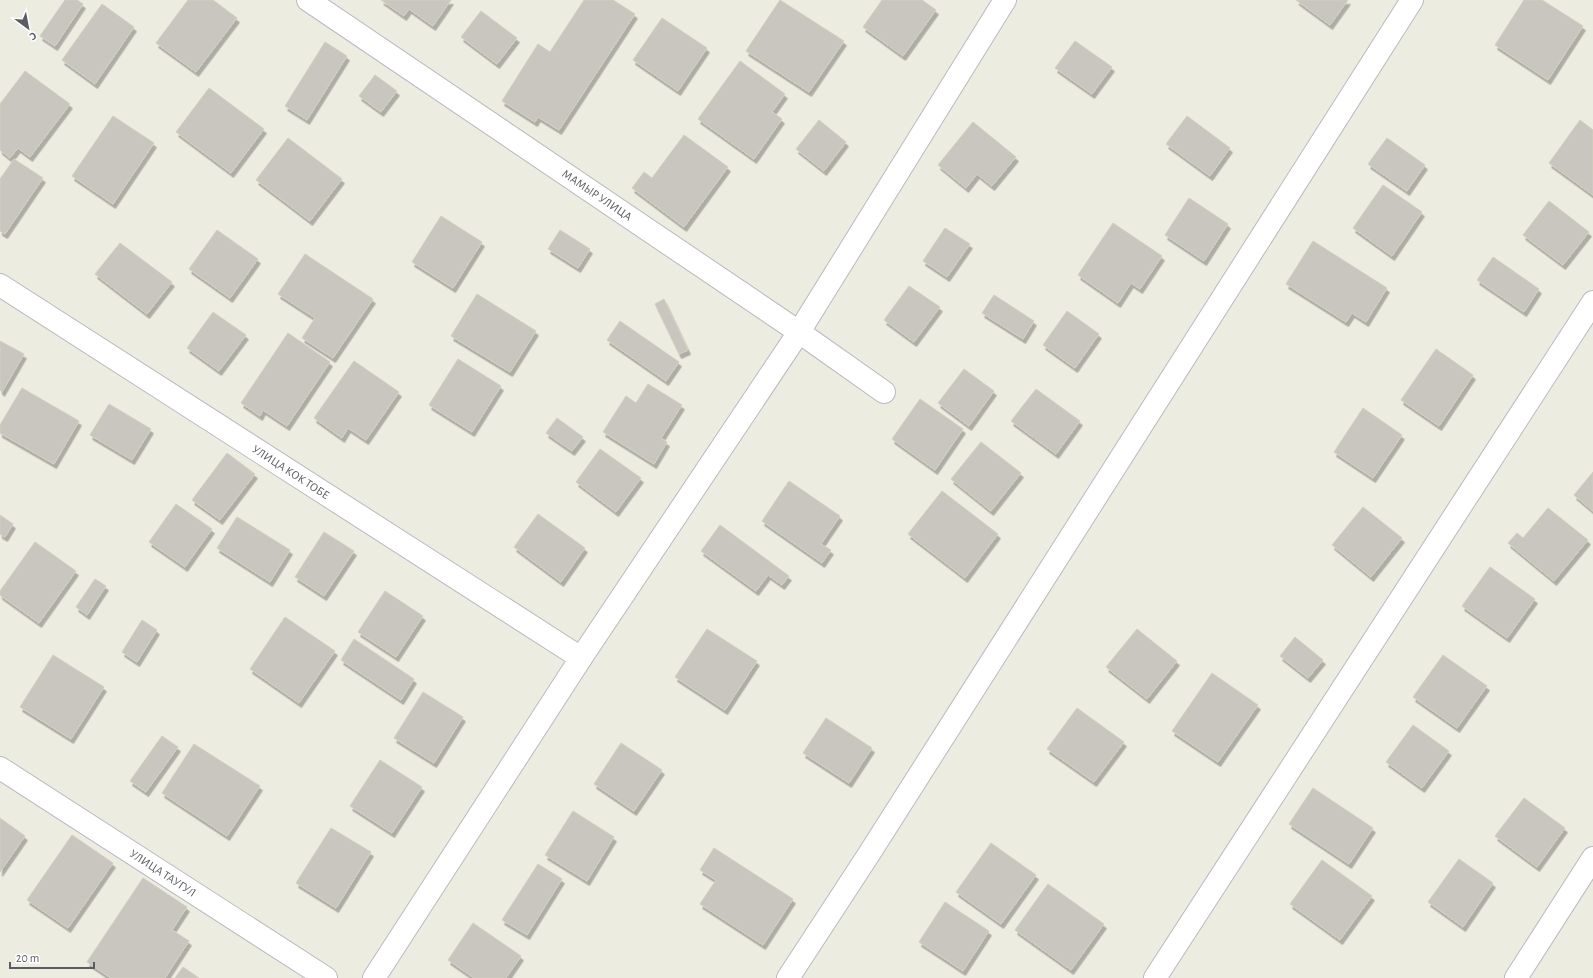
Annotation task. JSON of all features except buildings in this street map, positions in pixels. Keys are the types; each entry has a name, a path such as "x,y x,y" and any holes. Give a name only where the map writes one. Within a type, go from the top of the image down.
{"street":[{"name":"МАМЫР УЛИЦА","path":"308,0 799,332 884,392"},
{"path":"374,978 581,658 799,332 1005,0"},
{"path":"788,978 869,854 1412,0"},
{"name":"УЛИЦА КОК ТОБЕ","path":"0,285 581,658"},
{"path":"1155,978 1593,302"},
{"name":"УЛИЦА ТАУГУЛ","path":"0,768 326,978"},
{"path":"1516,978 1593,858"}]}
